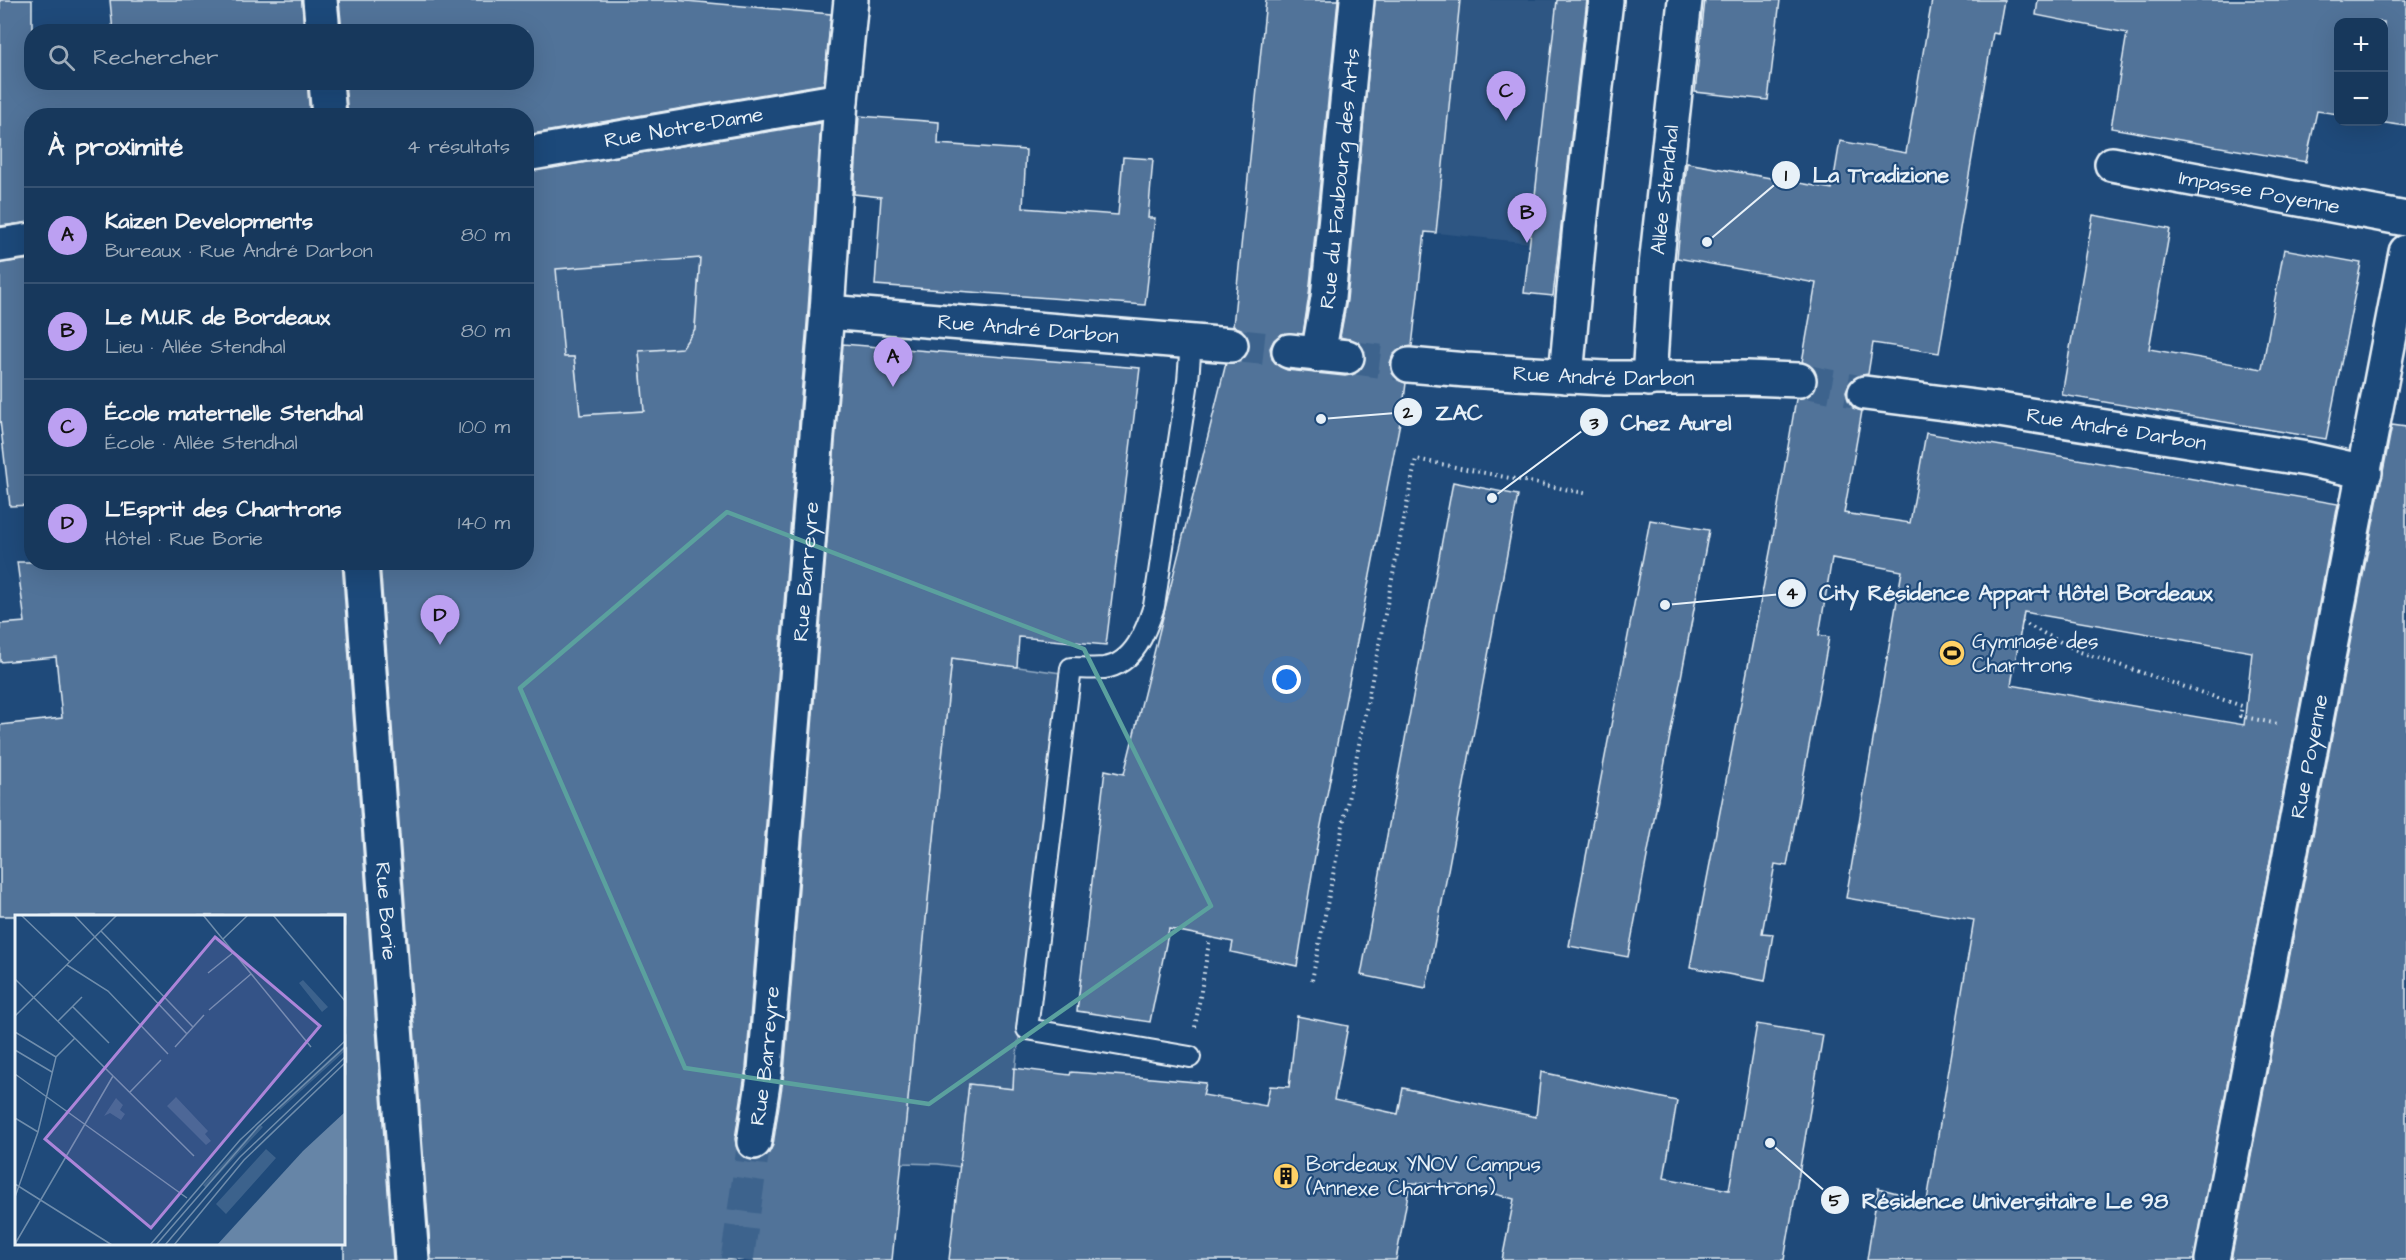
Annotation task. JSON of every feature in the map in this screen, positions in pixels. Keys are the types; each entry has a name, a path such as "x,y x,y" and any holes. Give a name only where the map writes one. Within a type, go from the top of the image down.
{"street":[{"path":"320,0 322,24"},
{"name":"Rue Barreyre","path":"754,1142 765,1070 827,312 841,100 851,0"},
{"name":"Rue du Faubourg des Arts","path":"1318,354 1328,298 1358,0"},
{"path":"1566,376 1580,225 1606,0"},
{"name":"Allée Stendhal","path":"1649,379 1656,266 1685,0"},
{"path":"327,90 328,108"},
{"name":"Rue Notre-Dame","path":"534,153 841,100"},
{"name":"Impasse Poyenne","path":"2112,164 2406,219"},
{"path":"0,245 24,241"},
{"name":"Rue Poyenne","path":"2212,1260 2406,252"},
{"name":"Rue André Darbon","path":"827,312 1231,345"},
{"name":"Rue André Darbon","path":"1409,365 1566,376 1799,380"},
{"name":"Rue André Darbon","path":"1865,393 1999,410 2307,459 2365,472"},
{"name":"Rue Borie","path":"362,570 412,1260"}],"lane":[{"path":"1190,1058 1027,1029 1071,668 1104,668 1121,663 1137,647 1147,626 1154,606 1188,381 1191,342"}],"path":[{"path":"1312,980 1416,459 1589,494"},
{"path":"2022,622 2080,652 2242,706 2240,716 2315,733"},
{"path":"1190,1058 1209,937"}],"highlighted area":[{"path":"727,512 1084,649 1211,906 929,1104 685,1068 520,688"}],"shaded area":[{"path":"1449,0 1589,0 1559,246 1428,232"},
{"path":"700,258 693,348 639,351 644,411 580,415 574,357 564,357 534,286 534,270"},
{"path":"952,658 1061,673 1013,1089 969,1084 960,1167 901,1163"}],"building":[{"path":"0,0 32,0 32,24 24,24 24,90 308,90 309,108 24,108 24,223 0,226"},
{"path":"110,0 302,0 304,24 112,24"},
{"path":"339,0 675,0 831,14 824,84 534,134 534,108 347,108 346,90 534,90 534,24 341,24"},
{"path":"1266,0 1338,0 1309,295 1303,334 1282,334 1274,340 1270,348 1272,359 1287,370 1345,376 1355,374 1366,360 1364,350 1358,342 1340,337 1347,300 1375,0 1460,0 1436,233 1425,232 1412,346 1401,348 1393,355 1390,363 1392,373 1398,380 1406,383 1403,407 1315,856 1297,966 1231,952 1233,942 1169,929 1150,1022 1077,1011 1105,770 1124,774 1226,363 1240,362 1247,355 1250,347 1248,336 1241,329 1233,326"},
{"path":"1557,0 1587,0 1553,296 1524,293"},
{"path":"1705,0 1780,0 1768,100 1695,92"},
{"path":"1932,0 2004,0 1998,34 1993,33 1939,353 1873,343 1868,374 1857,376 1850,382 1846,391 1853,408 1862,411 1844,513 1910,523 1926,433 2338,504 2194,1260 1867,1260 1878,1188 1927,1201 1974,920 1846,898 1902,571 1832,558 1819,635 1829,637 1787,866 1775,864 1762,933 1773,934 1765,981 1690,967 1772,542 1796,399 1808,396 1815,389 1818,380 1815,371 1802,362 1816,283 1677,258 1687,163 1832,189 1840,141 1906,153","holes":["2024,612 2252,652 2244,725 2011,685"]},
{"path":"2038,0 2406,0 2406,126 2388,123 2388,18 2334,18 2334,113 2317,111 2306,162 2111,128 2127,33 2036,15"},
{"path":"859,116 939,122 938,144 1026,150 1023,208 1118,215 1123,157 1153,159 1148,218 1155,218 1145,305 875,285 881,197 854,194"},
{"path":"821,123 808,311 746,1068 735,1139 737,1149 743,1157 752,1161 760,1160 769,1153 773,1145 784,1073 843,344 1140,368 1106,645 1019,637 1017,667 952,658 892,1260 431,1260 381,570 534,570 534,171","holes":["700,258 695,329 682,348 639,351 644,411 580,415 574,357 564,357 556,269"]},
{"path":"2093,215 2170,229 2149,349 2262,369 2284,249 2361,263 2326,439 2062,395"},
{"path":"24,260 24,505 10,506 0,420 0,263"},
{"path":"2392,425 2406,427 2406,1260 2231,1260"},
{"path":"1453,482 1518,495 1426,988 1361,975"},
{"path":"1650,520 1709,530 1628,957 1569,946"},
{"path":"17,562 24,562 24,570 343,570 393,1260 344,1260 345,915 0,916 0,725 62,718 56,657 0,662 0,624 25,622"},
{"path":"1297,1016 1348,1026 1334,1100 1398,1114 1403,1088 1536,1117 1541,1072 1677,1101 1664,1178 1729,1190 1757,1024 1823,1035 1784,1260 1502,1260 1514,1199 1460,1185 1410,1183 1396,1260 949,1260 969,1084 1013,1089 1014,1068 1070,1075 1071,1072 1140,1077 1206,1083 1203,1095 1266,1106 1270,1086 1289,1087"}],"tunnel":[{"path":"1231,345 1289,351"},
{"path":"1347,357 1409,365"},
{"path":"1799,380 1865,393"},
{"path":"737,1260 754,1142"}],"place":[{"name":"École maternelle Stendhal","path":"1506,121"},
{"name":"La Tradizione","path":"1707,242"},
{"name":"Le M.U.R de Bordeaux","path":"1527,243"},
{"name":"Kaizen Developments","path":"893,387"},
{"name":"ZAC","path":"1321,419"},
{"name":"Chez Aurel","path":"1492,498"},
{"name":"City Résidence Appart Hôtel Bordeaux","path":"1665,605"},
{"name":"L'Esprit des Chartrons","path":"440,645"},
{"name":"Gymnase des Chartrons","path":"1952,653"},
{"name":"Résidence Universitaire Le 98","path":"1770,1143"},
{"name":"Bordeaux YNOV Campus (Annexe Chartrons)","path":"1286,1176"}]}
